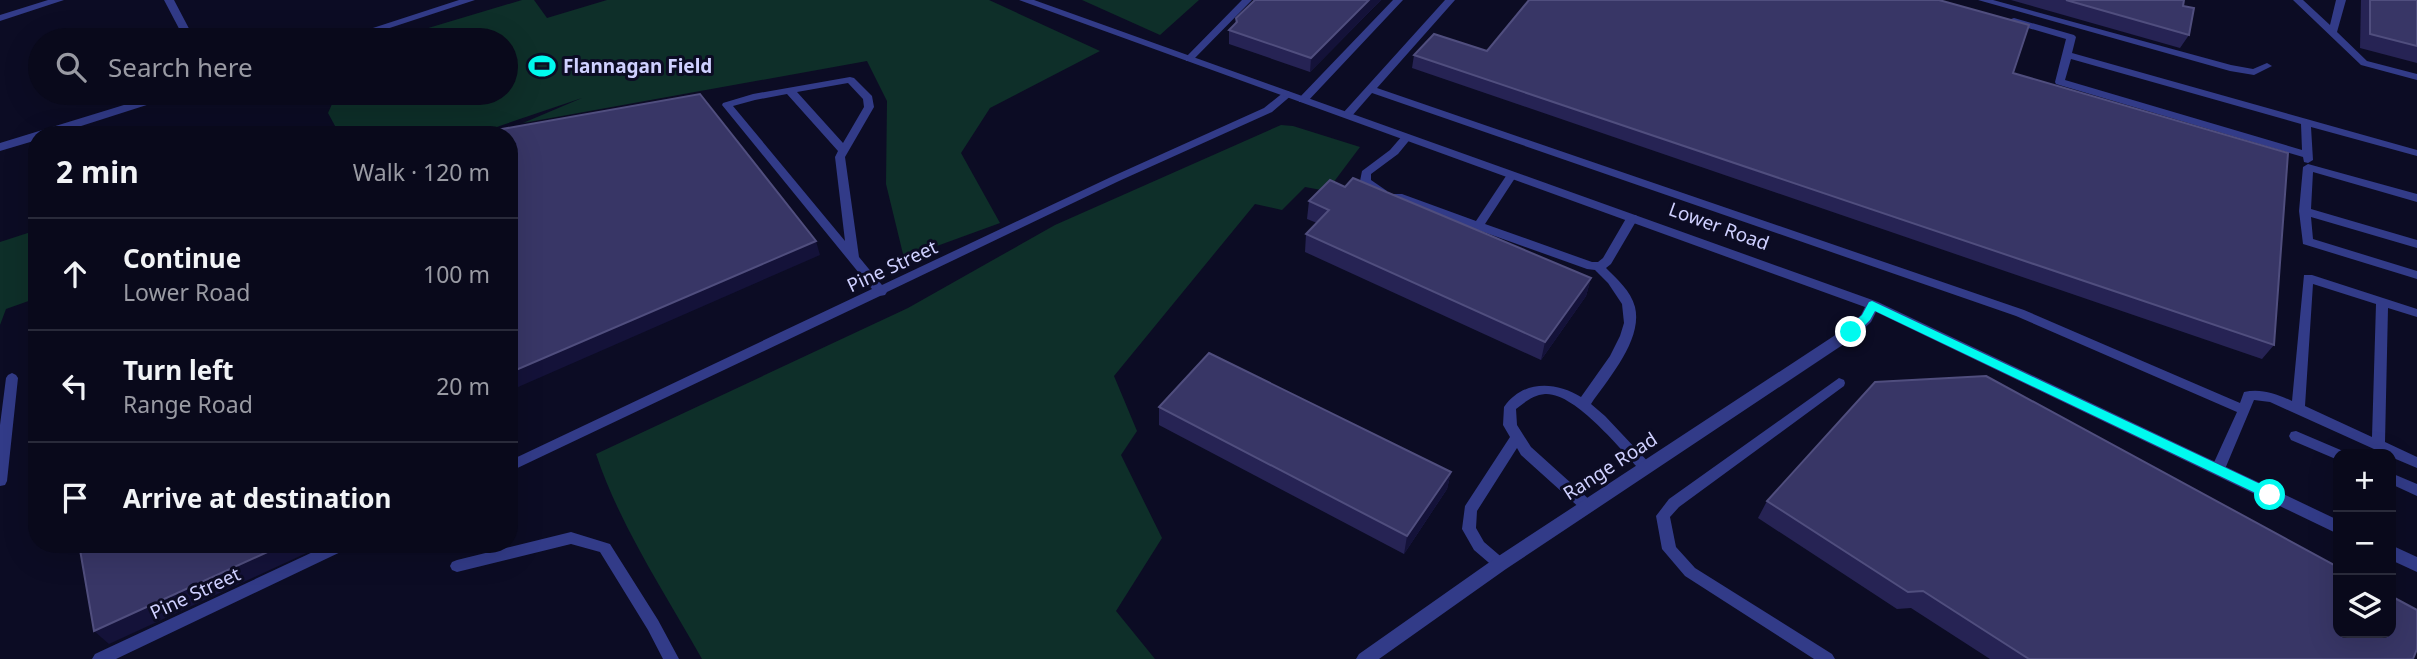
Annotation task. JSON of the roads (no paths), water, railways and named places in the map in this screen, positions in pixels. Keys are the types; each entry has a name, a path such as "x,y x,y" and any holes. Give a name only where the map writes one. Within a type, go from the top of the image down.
{"street":[{"path":"0,18 59,0"},
{"path":"169,0 184,28"},
{"path":"380,28 470,0"},
{"name":"Lower Road","path":"1024,0 1872,305 2333,525"},
{"path":"67,126 135,105"},
{"path":"0,147 28,138"},
{"name":"Range Road","path":"1365,659 1500,564 1851,332 1866,318 1872,305"},
{"path":"2396,554 2417,565"}],"lane":[{"path":"1189,59 1247,0"},
{"path":"1303,100 1398,0"},
{"path":"1347,115 1450,0"},
{"path":"1983,0 2230,68 2254,72 2267,66"},
{"path":"2298,0 2364,63 2417,77"},
{"path":"2332,34 2341,0"},
{"path":"2004,18 2071,37 2060,82 2307,155"},
{"path":"2067,55 2417,153"},
{"path":"853,259 840,163 843,150 869,107 868,98 850,80 753,97 727,105 853,259 881,292"},
{"path":"1370,89 2021,313 2244,410"},
{"path":"790,91 843,150"},
{"name":"Pine Street","path":"518,463 1268,110 1287,94"},
{"path":"2306,122 2307,242 2417,275"},
{"path":"1407,137 1394,152 1366,173 1365,181 1373,189 1591,266 1607,261 1632,218"},
{"path":"2308,167 2417,198"},
{"path":"1478,226 1512,174"},
{"path":"2305,211 2417,244"},
{"path":"1584,403 1624,344 1630,309 1619,289 1598,266"},
{"path":"2298,408 2308,278 2417,313"},
{"path":"2378,445 2382,301"},
{"path":"0,481 12,378"},
{"path":"1827,659 1690,572 1669,549 1663,516 1674,503 1839,383"},
{"path":"1587,506 1525,451 1510,425 1510,407 1522,394 1535,387 1558,392 1584,403 1646,467"},
{"path":"2218,469 2249,395 2272,397 2417,463"},
{"path":"2296,436 2333,453"},
{"path":"1500,564 1479,545 1469,529 1470,510 1517,437"},
{"path":"2396,480 2417,490"},
{"path":"518,551 571,538 605,548 671,659"},
{"name":"Pine Street","path":"100,659 325,553"},
{"path":"457,566 510,553"}],"place":[{"name":"Flannagan Field","path":"542,66"}]}
